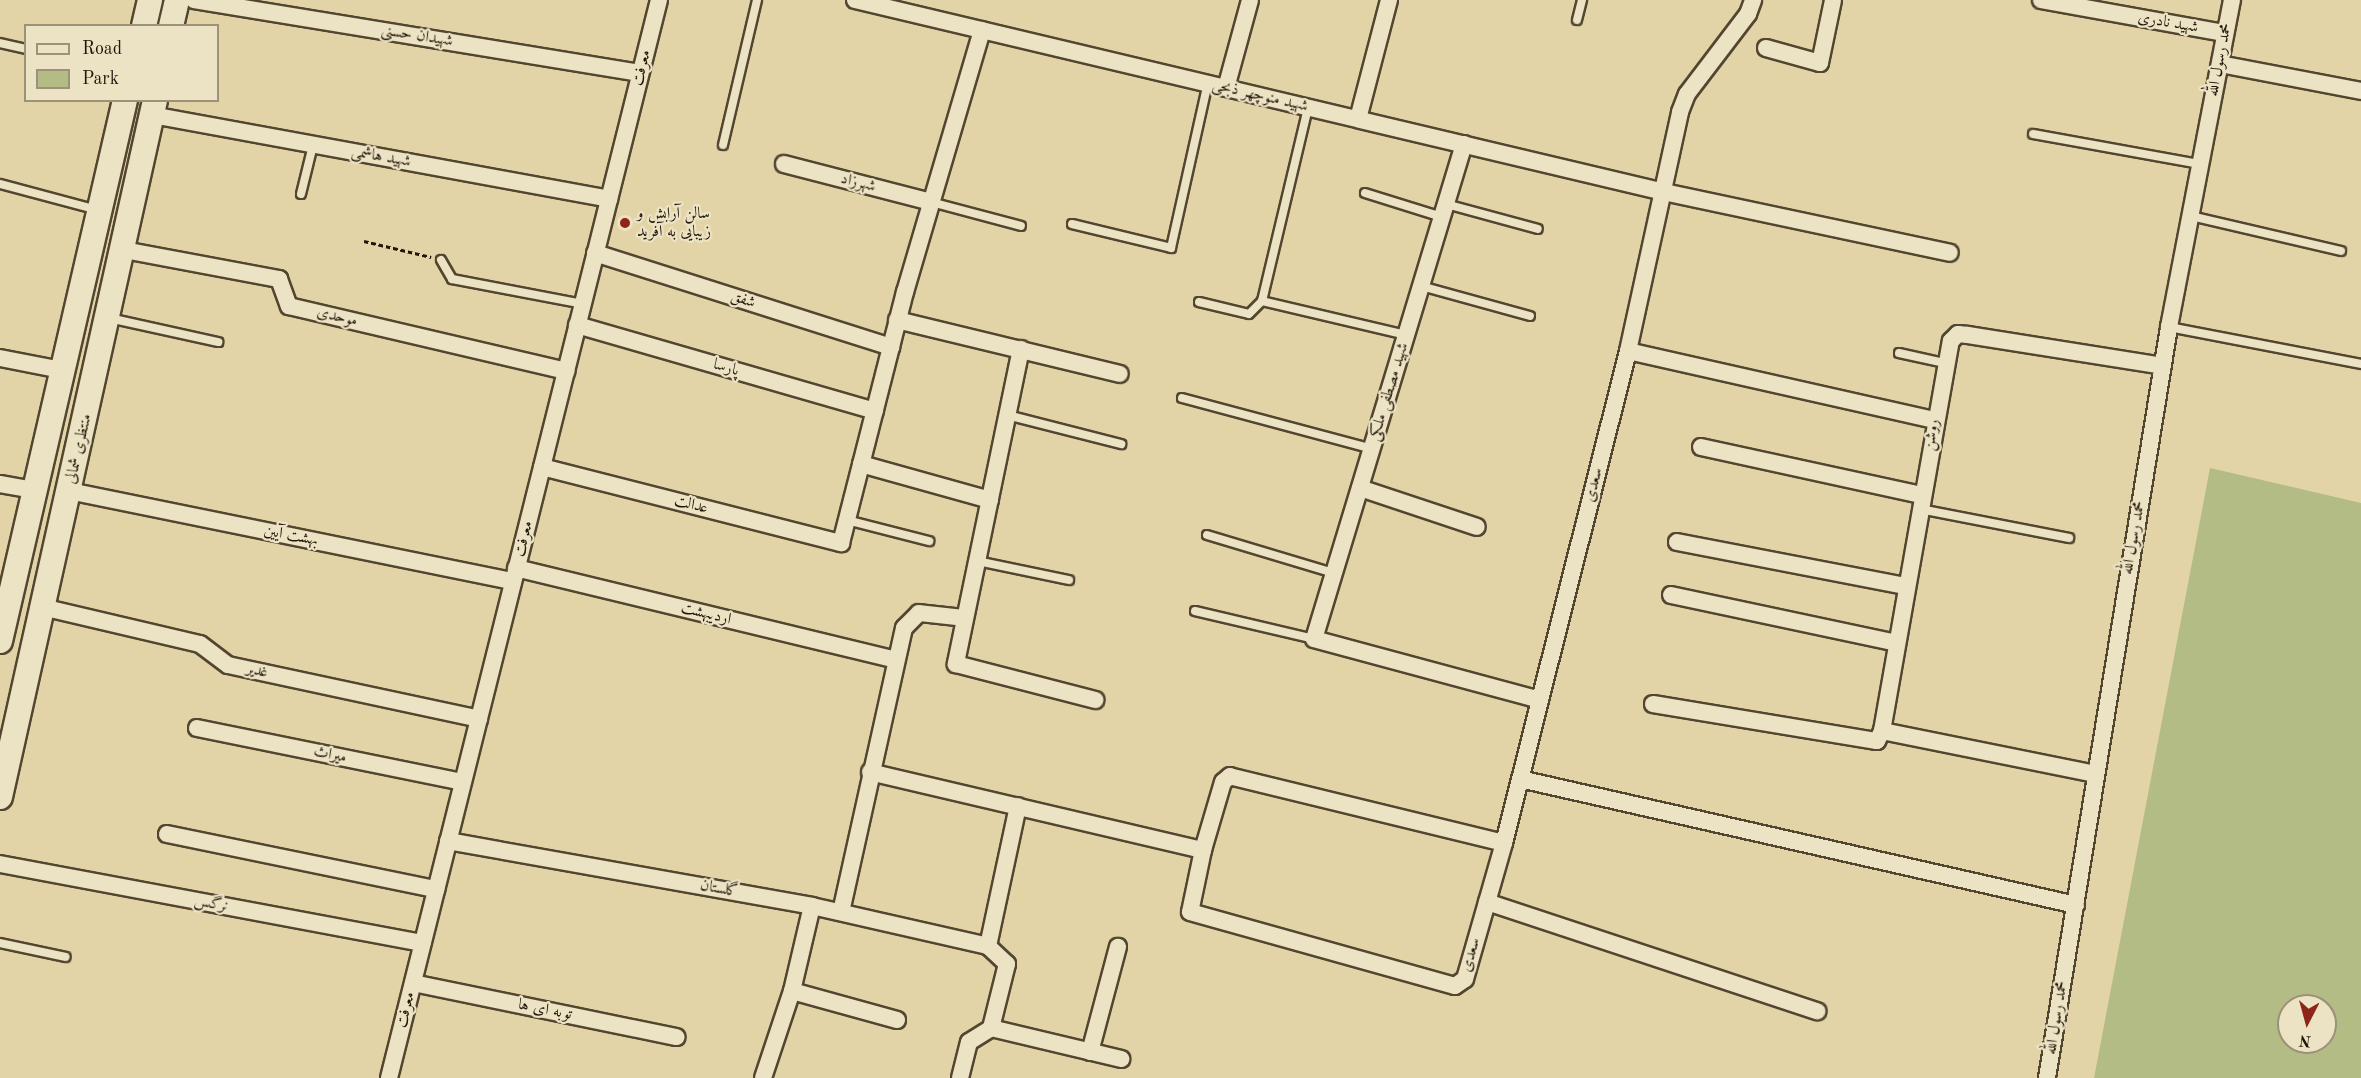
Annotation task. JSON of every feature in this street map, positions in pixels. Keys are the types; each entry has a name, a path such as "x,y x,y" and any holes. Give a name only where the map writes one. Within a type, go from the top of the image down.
{"main road":[{"path":"144,24 150,0"},
{"path":"171,24 177,0"},
{"name":"منتظری شمالی","path":"0,641 125,102"},
{"name":"منتظری شمالی","path":"0,797 10,707 42,607 124,250 154,108"}],"street":[{"name":"شهیدان حسنی","path":"194,0 640,73"},
{"name":"معرفت","path":"389,1078 659,0"},
{"name":"شهید منوچهر ذبحی","path":"855,0 911,6 982,30 1308,108 1665,192 1950,253"},
{"path":"1226,88 1250,0"},
{"path":"1358,119 1389,0"},
{"name":"سعدی","path":"1203,850 1190,906 1196,916 1461,985 1504,843 1628,351 1687,94 1749,14 1753,0"},
{"path":"1766,48 1820,63 1833,0"},
{"name":"شهید نادری","path":"2041,0 2225,33"},
{"name":"محمد رسول الله","path":"2047,1078 2169,327 2232,0"},
{"path":"847,520 897,320 982,30"},
{"path":"2220,64 2361,92"},
{"name":"شهید هاشمی","path":"154,108 313,145 609,199"},
{"name":"شهید مصطفی ملکی","path":"1314,639 1464,144"},
{"name":"شهرزاد","path":"784,164 931,202"},
{"name":"موحدی","path":"124,250 279,279 289,306 566,371"},
{"name":"شفق","path":"595,253 891,347"},
{"path":"897,320 1120,374"},
{"name":"پارسا","path":"577,325 875,411"},
{"name":"روشن","path":"1879,736 1944,363 1951,341 1958,334 2163,366"},
{"path":"1021,350 956,664 1095,700"},
{"path":"1628,351 1935,420"},
{"path":"0,357 62,370"},
{"path":"1701,447 1921,502"},
{"path":"861,464 990,500"},
{"name":"عدالت","path":"542,467 841,543 847,520"},
{"path":"0,484 34,490"},
{"path":"1360,488 1477,526"},
{"name":"بهشت آیین","path":"69,491 515,574"},
{"path":"1677,542 1906,586"},
{"name":"اردیبهشت","path":"515,574 896,660"},
{"path":"1671,595 1897,643"},
{"name":"غدیر","path":"42,607 200,644 228,665 479,719"},
{"path":"841,912 870,772 904,628 919,613 965,618"},
{"path":"1314,639 1540,700"},
{"path":"1653,704 1879,736 2096,774"},
{"name":"میراث","path":"197,729 463,782"},
{"path":"870,772 1203,850 1223,782 1230,776 1504,843"},
{"path":"1520,779 2076,905"},
{"path":"991,1029 1007,964 988,946 1018,806"},
{"path":"167,834 436,889"},
{"name":"گلستان","path":"448,840 812,906 988,946"},
{"name":"نرگس","path":"0,864 423,943"},
{"path":"1487,902 1817,1011"},
{"path":"763,1078 792,991 812,906"},
{"path":"1090,1052 1118,947"},
{"name":"توبه ای ها","path":"412,983 677,1037"},
{"path":"792,991 897,1020"},
{"path":"960,1078 969,1042 991,1029 1122,1059"}],"lane":[{"path":"723,144 757,0"},
{"path":"1577,20 1582,0"},
{"path":"0,43 24,49"},
{"path":"1072,224 1171,248 1208,83"},
{"path":"1199,302 1249,314 1262,301 1308,108"},
{"path":"2033,134 2200,164"},
{"path":"301,194 313,145"},
{"path":"0,183 98,210"},
{"path":"1365,193 1538,229"},
{"path":"931,202 1021,226"},
{"path":"2191,216 2341,250"},
{"path":"441,260 452,279 582,304"},
{"path":"1421,286 1530,316"},
{"path":"1262,301 1406,335"},
{"path":"108,318 218,342"},
{"path":"2169,327 2361,364"},
{"path":"1899,353 1944,363"},
{"path":"1182,398 1372,449"},
{"path":"1007,415 1121,444"},
{"path":"1921,502 2069,538"},
{"path":"847,520 929,541"},
{"path":"1207,535 1335,573"},
{"path":"977,561 1069,580"},
{"path":"1195,611 1314,639"},
{"path":"0,943 66,957"}],"path":[{"path":"364,241 441,260"}],"green space":[{"path":"2210,468 2361,503 2361,1078 2094,1078"}],"place":[{"name":"سالن آرایش و زیبایی به آفرید","path":"625,223"}]}
